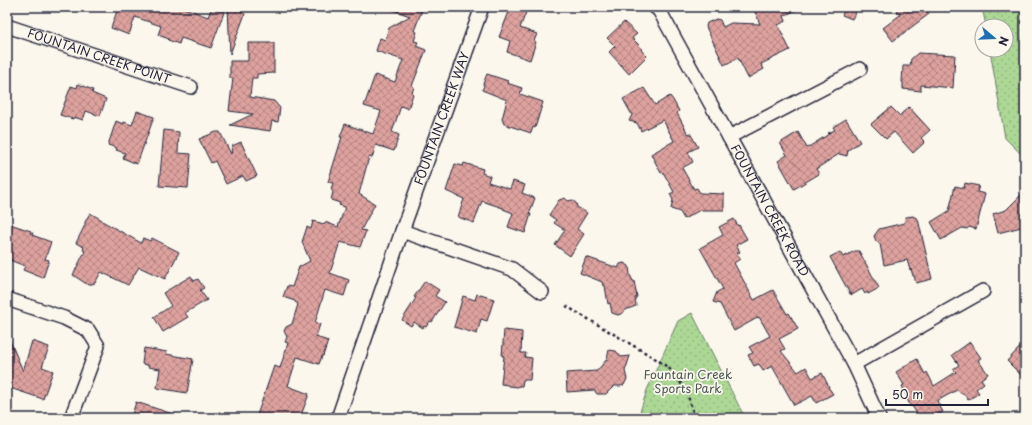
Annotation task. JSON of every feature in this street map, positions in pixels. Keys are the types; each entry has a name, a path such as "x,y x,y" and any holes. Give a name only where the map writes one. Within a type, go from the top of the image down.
{"street":[{"name":"FOUNTAIN CREEK WAY","path":"338,418 402,231 482,7"},
{"name":"FOUNTAIN CREEK ROAD","path":"655,7 659,10 854,364 879,418"},
{"name":"FOUNTAIN CREEK POINT","path":"7,26 191,86"},
{"path":"729,137 860,69"},
{"path":"402,231 512,269 542,292"},
{"path":"854,364 983,291"},
{"path":"7,300 64,318 88,330 98,346 71,418"}],"path":[{"path":"566,306 669,368 686,390 695,418"}],"green space":[{"path":"982,7 1025,7 1025,158 1005,138 991,58 1014,58 1014,18 984,18"},
{"name":"Fountain Creek Sports Park","path":"692,313 745,418 638,418 647,390 678,321"}],"building":[{"path":"112,7 182,7 208,17 212,7 226,7 211,48 181,38 179,44 168,40 169,39 158,35 161,26 135,17 129,35 111,28 117,11 112,9"},
{"path":"228,7 243,7 241,12 245,14 230,54"},
{"path":"390,7 423,7 414,31 417,32 414,41 418,42 416,46 426,50 412,86 414,87 413,94 408,109 401,106 392,132 399,135 394,151 376,145 372,158 369,157 359,194 375,204 361,230 366,231 360,247 340,242 330,273 349,280 344,296 325,290 315,323 320,324 316,337 328,341 323,356 319,364 297,357 288,386 309,394 300,418 256,418 274,366 280,368 288,343 285,342 287,337 284,331 286,327 292,324 298,304 295,301 283,297 287,286 292,287 299,267 310,261 302,242 307,227 311,229 313,221 324,224 325,222 338,227 345,207 339,205 340,203 331,200 333,192 331,189 333,183 328,182 345,124 373,134 381,111 364,106 375,75 395,82 403,60 376,51 380,38 385,40 389,28 410,16 390,9"},
{"path":"511,7 528,7 520,28 537,34 530,60 507,52 510,41 499,37"},
{"path":"753,7 802,7 784,16 786,21 778,25 790,50 761,64 764,69 748,78 738,58 724,65 706,27 707,23 716,19 720,20 723,27 731,23 760,24"},
{"path":"846,7 858,7 852,19 842,15"},
{"path":"894,7 924,7 929,14 893,41 883,28 900,15"},
{"path":"624,22 637,34 632,38 642,48 641,50 647,56 629,74 609,52 615,46 607,38"},
{"path":"248,43 274,43 274,73 257,74 257,78 252,78 250,97 274,101 280,108 278,122 272,121 270,131 230,125 253,114 229,111 233,78 230,78 230,61 248,61"},
{"path":"918,53 955,55 953,88 921,85 921,91 903,89 903,66 910,66 911,59"},
{"path":"487,74 508,81 507,83 522,88 520,94 543,102 535,128 533,127 531,133 504,124 502,119 507,100 482,90"},
{"path":"78,84 93,90 92,93 106,99 100,116 86,111 83,120 60,115 71,86 77,88"},
{"path":"644,88 655,105 670,96 673,100 679,111 677,113 688,134 690,133 698,147 688,152 693,162 682,168 694,189 697,188 700,193 724,194 724,210 700,210 684,219 680,212 671,209 673,200 670,194 674,192 663,172 661,173 651,154 674,141 663,120 641,131 637,123 629,121 632,115 623,99"},
{"path":"891,107 901,117 901,114 909,107 930,130 921,138 925,142 913,153 894,132 886,139 871,124"},
{"path":"137,111 154,117 137,164 123,158 125,153 108,145 116,121 123,124 124,122 132,125"},
{"path":"846,119 860,142 848,150 847,156 839,154 816,169 819,174 794,189 778,161 787,155 780,143 798,132 807,148 829,134 828,133 835,130 833,127"},
{"path":"164,130 179,132 178,153 191,154 188,188 159,186"},
{"path":"216,132 220,132 231,154 232,146 241,142 257,176 246,181 243,176 226,184 215,161 211,163 199,139"},
{"path":"464,163 483,169 482,173 490,176 488,182 510,189 513,181 525,185 522,193 535,198 529,214 531,214 525,233 508,227 513,213 482,201 474,223 458,217 464,199 446,191 455,164 463,166"},
{"path":"965,183 979,186 977,192 985,194 976,229 969,227 967,229 962,228 941,240 931,222 949,211 955,186 964,188"},
{"path":"1025,191 1025,226 998,233 993,214 1006,210"},
{"path":"565,198 568,201 572,200 576,203 577,207 587,213 577,229 584,234 570,256 555,245 565,230 554,223 556,220 549,215 559,200"},
{"path":"90,213 141,243 143,238 150,241 152,238 179,252 165,279 139,267 128,285 101,272 95,283 88,285 73,275 85,251 83,250 84,247 76,243"},
{"path":"913,216 918,219 932,279 916,283 907,260 884,265 880,244 876,241 874,236 879,229 904,223 906,217"},
{"path":"734,219 747,239 736,245 740,252 737,253 740,259 734,263 754,300 773,290 798,329 779,339 785,349 781,351 798,372 806,367 812,378 822,373 833,394 816,403 812,396 794,405 772,366 763,371 759,364 754,366 748,355 753,353 749,347 770,336 759,317 734,331 720,304 713,302 717,292 723,289 700,248 723,235 719,227"},
{"path":"7,223 31,231 30,233 33,233 32,235 51,242 45,259 49,260 43,278 23,270 25,266 7,259"},
{"path":"855,251 859,251 879,288 868,294 867,292 865,294 862,289 852,295 850,294 830,257 840,252 843,257"},
{"path":"586,257 618,268 620,264 624,263 629,266 630,275 634,281 637,297 635,298 636,306 625,310 623,313 618,315 612,313 610,303 608,304 605,286 603,286 602,282 580,273"},
{"path":"191,276 194,281 198,279 204,288 200,290 207,300 185,313 188,317 163,332 154,317 171,306 163,293"},
{"path":"425,281 439,290 435,296 445,302 432,322 430,321 426,327 424,326 423,328 414,322 411,326 402,320 416,298 414,297"},
{"path":"477,294 494,299 487,321 481,319 477,334 454,327 463,296 475,300"},
{"path":"504,330 522,332 521,353 526,353 525,357 532,358 530,380 523,380 522,386 518,387 501,384 504,356 502,356"},
{"path":"7,334 23,371 32,341 49,347 42,367 53,371 43,399 7,387"},
{"path":"970,342 981,358 978,360 988,374 981,379 984,383 976,389 979,393 968,400 963,393 960,393 957,390 937,401 943,412 932,418 920,418 912,406 911,407 902,386 904,385 896,372 917,359 925,374 927,372 934,386 956,372 953,369 959,365 952,355"},
{"path":"1025,342 1025,379 1007,361"},
{"path":"144,348 193,359 187,393 157,388 160,369 148,367 148,365 142,364"},
{"path":"609,350 616,351 621,357 630,356 625,371 627,379 624,385 614,386 606,394 597,394 594,390 567,392 566,373 597,371 607,359"},
{"path":"136,402 179,416 179,418 131,418"}]}
